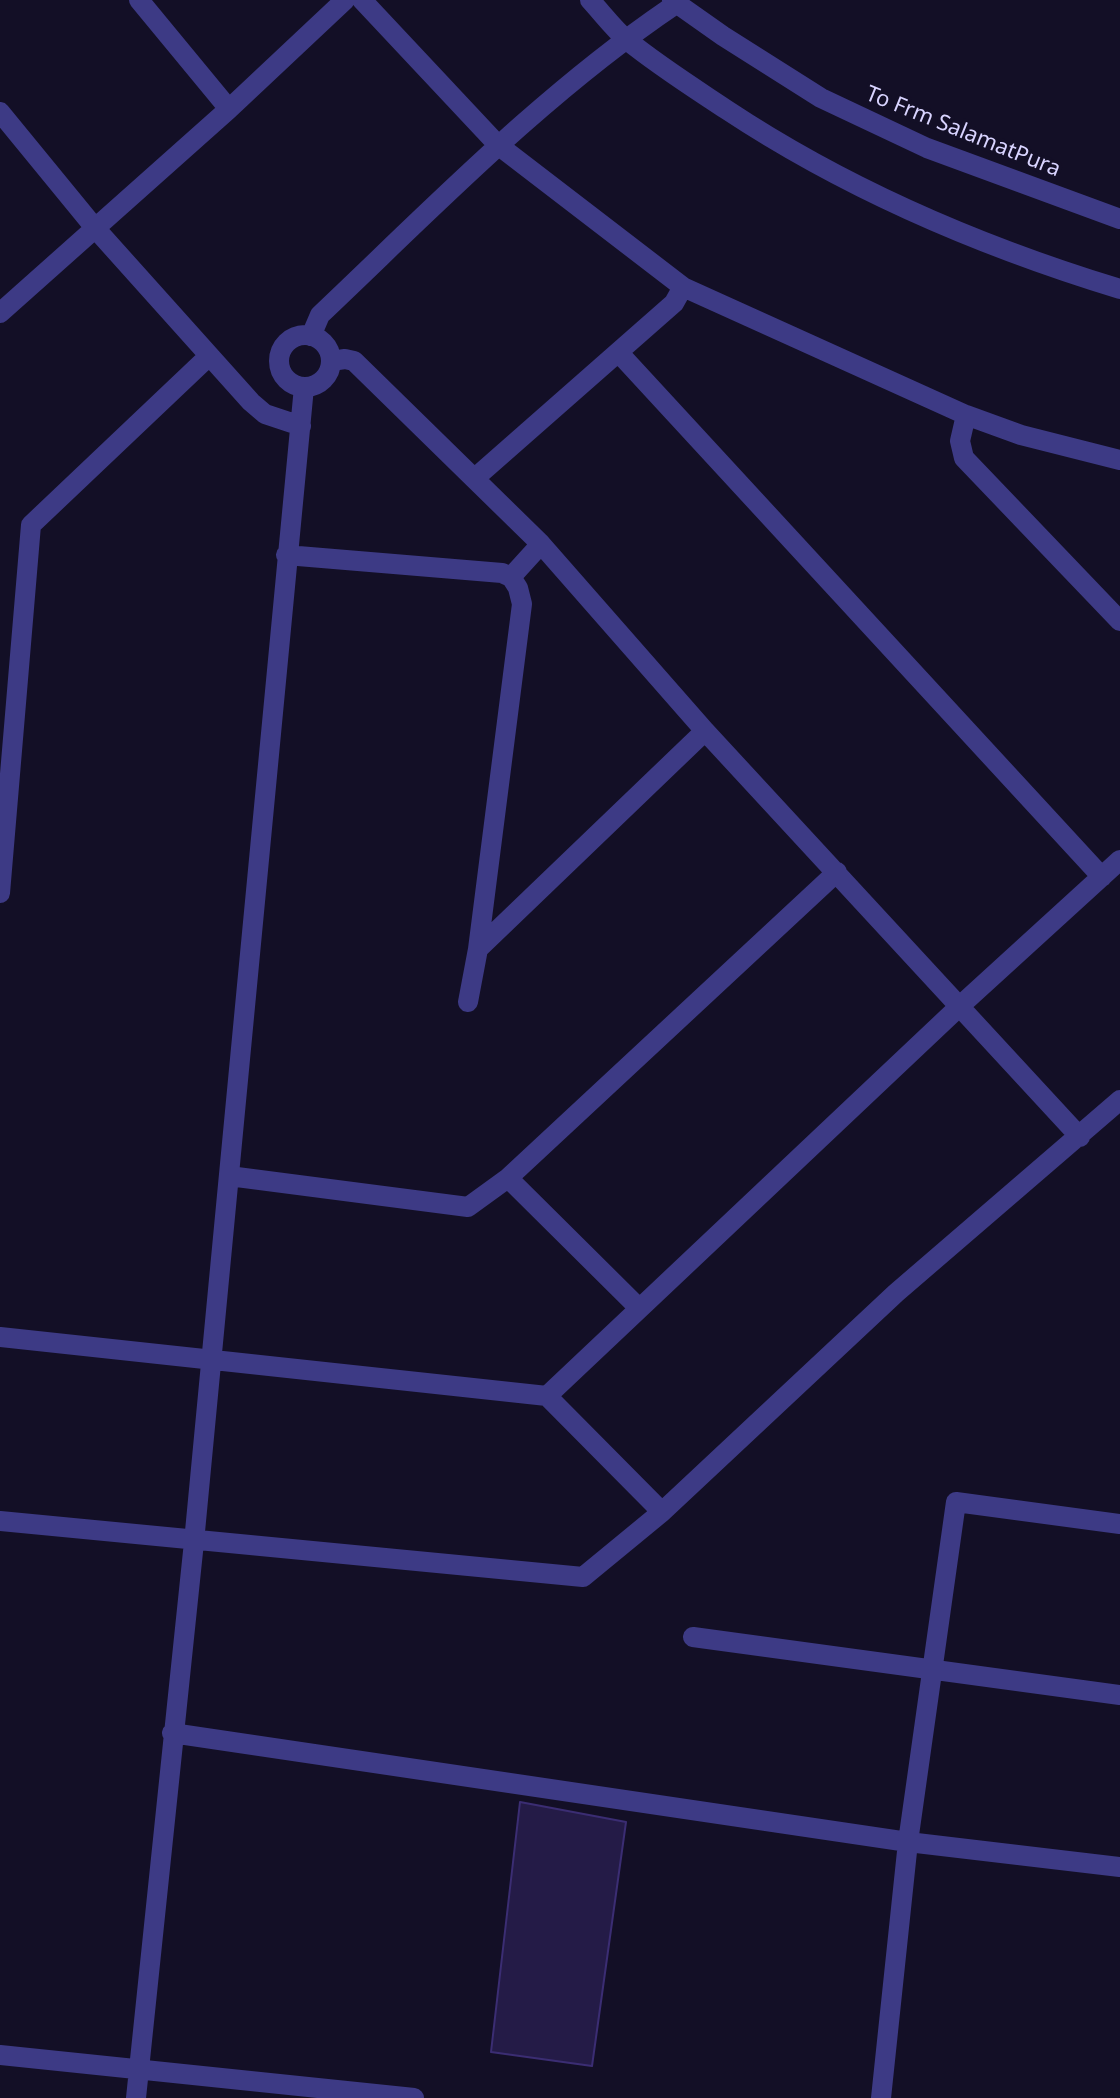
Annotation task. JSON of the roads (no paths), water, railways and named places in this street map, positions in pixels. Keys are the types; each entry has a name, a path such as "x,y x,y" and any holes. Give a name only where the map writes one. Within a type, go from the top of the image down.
{"street":[{"path":"139,0 229,109"},
{"path":"0,313 229,109 345,0"},
{"path":"362,0 498,145 683,287 966,415 1021,435 1120,460"},
{"path":"590,0 625,39 769,138 833,174 913,213 1068,273 1120,289"},
{"path":"311,336 320,315 498,145 675,1"},
{"name":"To Frm SalamatPura","path":"675,1 821,98 927,148 1120,219"},
{"path":"0,112 95,228 208,357 265,414 301,426"},
{"path":"475,478 674,303 683,287"},
{"path":"299,336 311,336 322,341 329,350 329,371 315,386 292,384 283,376 279,364 280,351 288,341 299,336"},
{"path":"619,353 1102,877"},
{"path":"0,893 31,525 208,357"},
{"path":"331,361 354,361 541,544 705,731 1080,1137"},
{"path":"136,2098 194,1542 304,387"},
{"path":"966,415 960,441 964,458 1120,621"},
{"path":"511,577 541,544"},
{"path":"286,555 502,573 511,577 518,588 522,604 478,949 468,1002"},
{"path":"478,949 705,731"},
{"path":"547,1396 961,1005 1120,860"},
{"path":"229,1176 468,1207 508,1178 837,872"},
{"path":"0,1521 583,1577 662,1512 896,1293 1120,1100"},
{"path":"508,1178 639,1308"},
{"path":"0,1337 547,1396 662,1512"},
{"path":"881,2098 908,1842 956,1502 1120,1524"},
{"path":"693,1637 1120,1695"},
{"path":"172,1733 908,1842 1120,1867"},
{"path":"0,2055 414,2098"}]}
